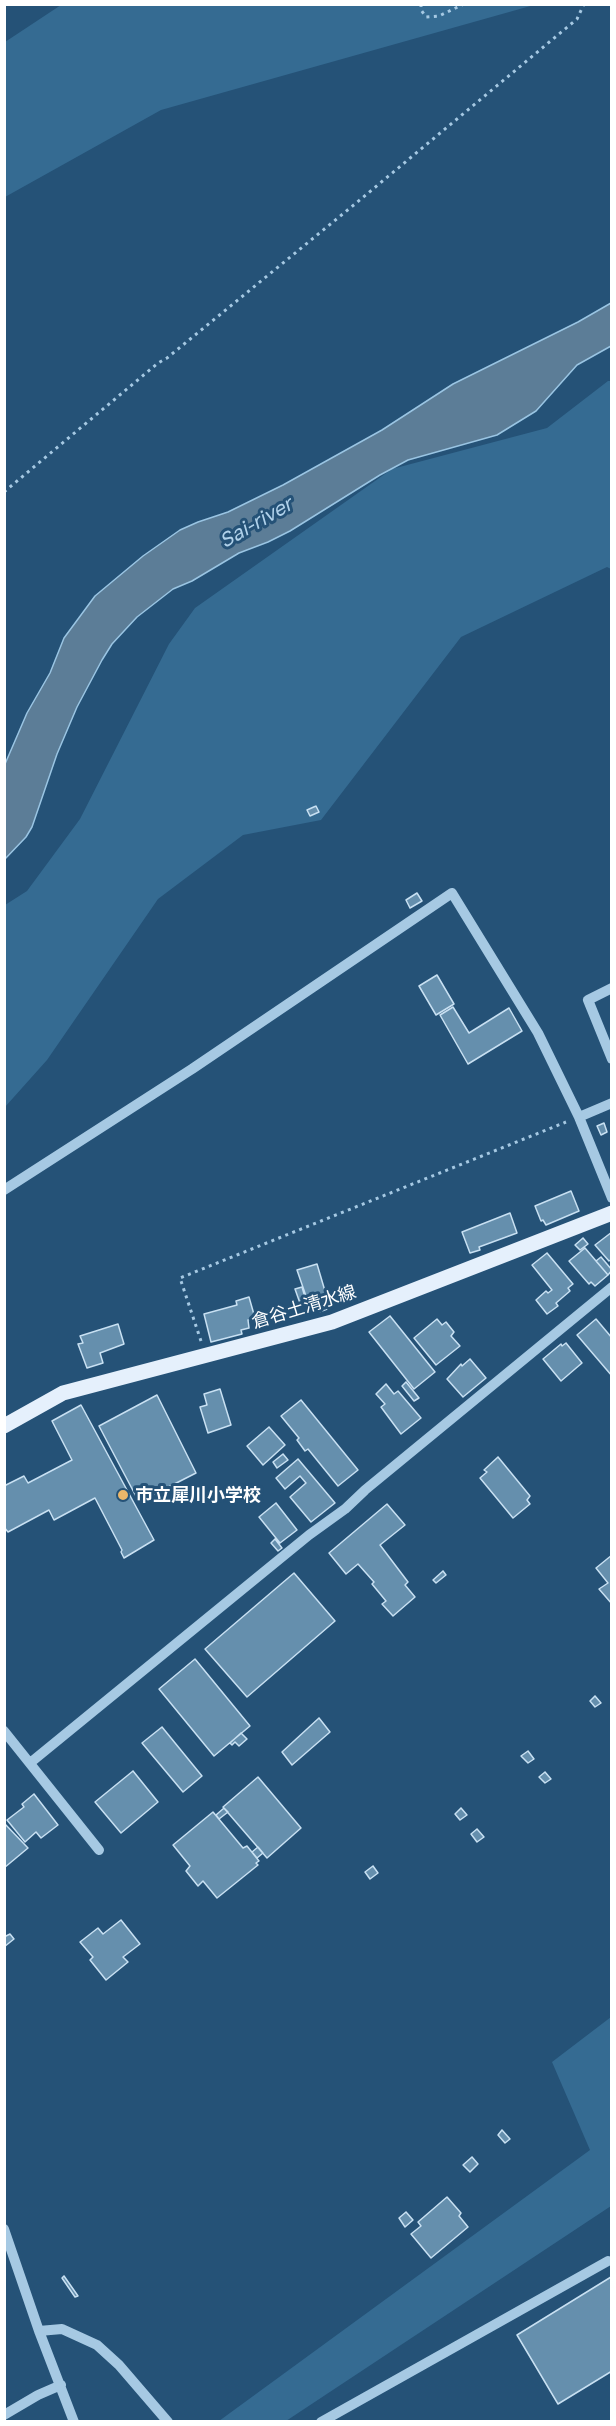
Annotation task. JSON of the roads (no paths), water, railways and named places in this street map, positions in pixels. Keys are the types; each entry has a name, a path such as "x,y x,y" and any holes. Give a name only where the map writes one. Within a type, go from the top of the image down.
{"main road":[{"name":"倉谷土清水線","path":"4,1426 63,1393 332,1322 612,1212"}],"street":[{"path":"4,1190 192,1069 452,893 538,1033 579,1117 612,1198"},
{"path":"612,988 588,1000 612,1059"},
{"path":"579,1117 612,1103"},
{"path":"30,1763 309,1535 345,1509 381,1476 612,1287"},
{"path":"4,1731 99,1850"},
{"path":"4,2229 39,2331 74,2421"},
{"path":"321,2421 608,2261"},
{"path":"39,2331 62,2329 97,2345 119,2365 168,2421"},
{"path":"4,2415 38,2395 61,2385"}],"water":[{"name":"Sai-river","path":"611,303 611,346 577,365 536,411 497,435 408,460 290,531 239,553 192,581 173,589 137,617 112,644 102,660 77,707 57,754 32,827 26,837 5,859 5,764 27,713 50,673 64,638 95,596 143,556 180,530 228,512 283,485 382,430 453,384 578,322"}],"place":[{"name":"市立犀川小学校","path":"123,1495"}]}
